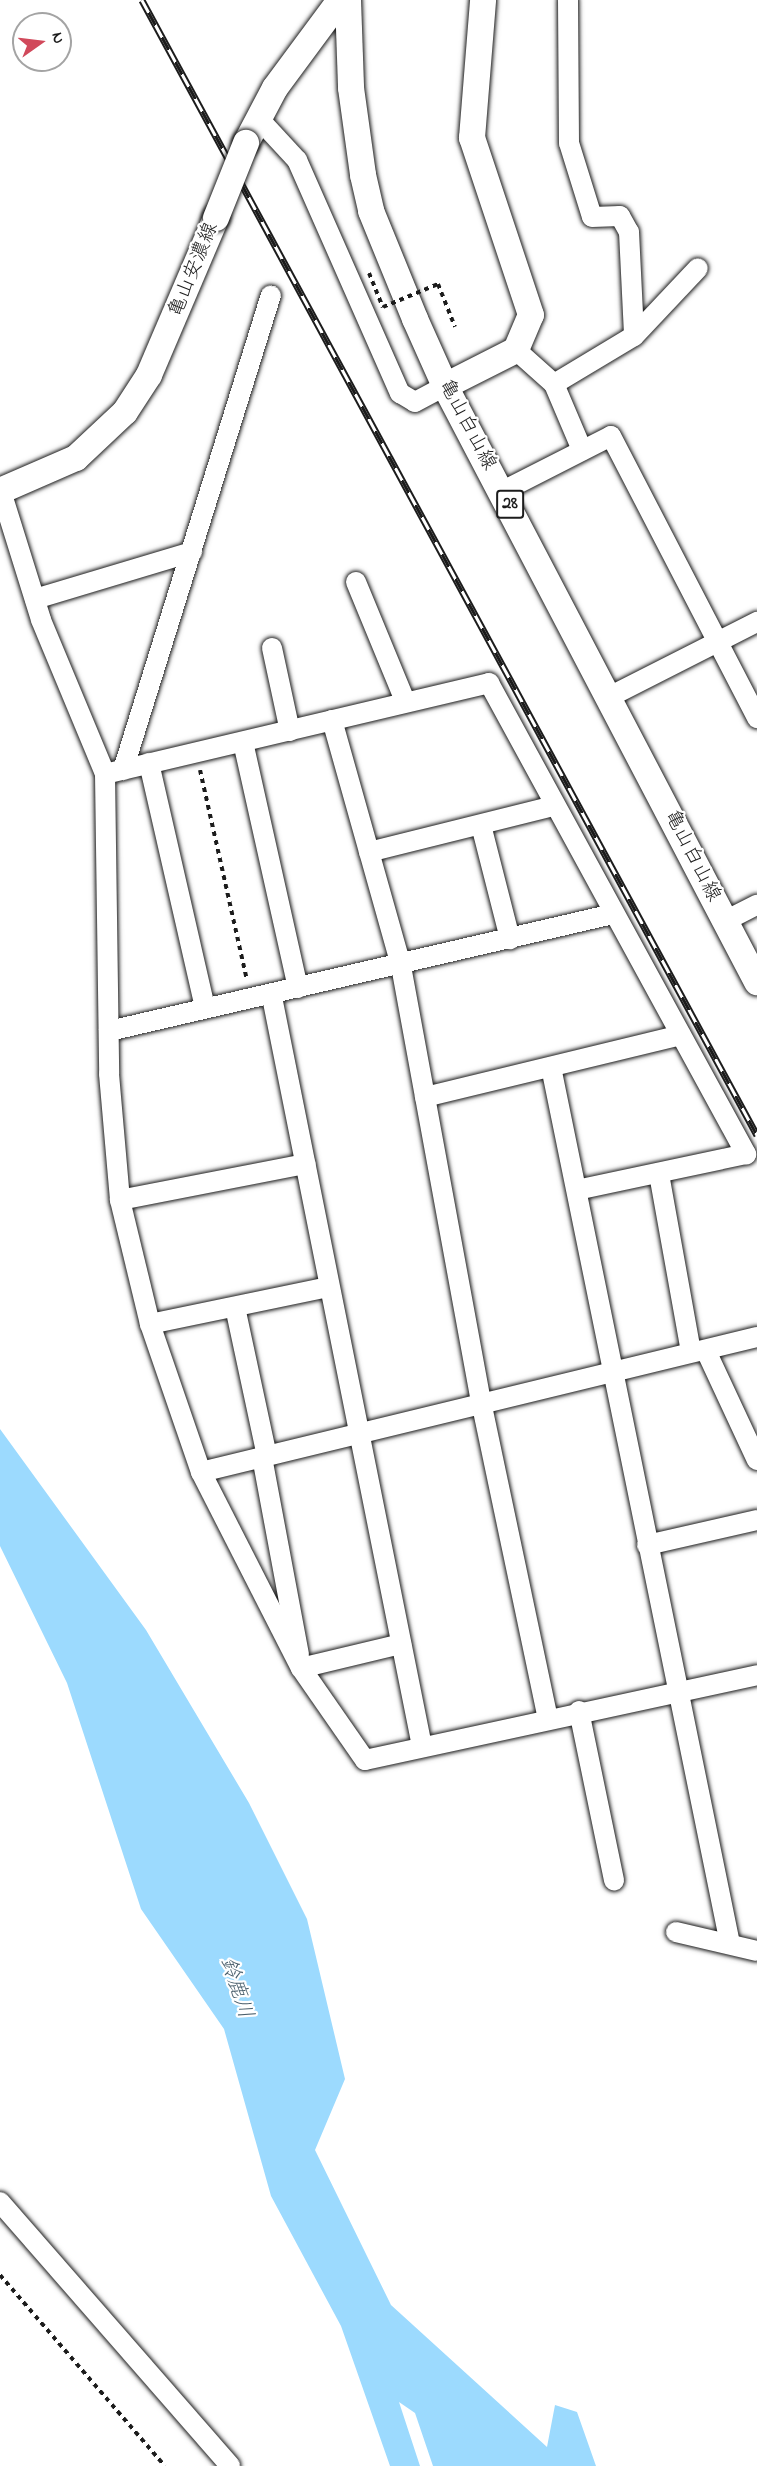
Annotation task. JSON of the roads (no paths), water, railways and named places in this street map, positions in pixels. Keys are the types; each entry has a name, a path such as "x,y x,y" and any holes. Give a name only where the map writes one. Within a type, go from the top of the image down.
{"main road":[{"name":"亀山白山線","path":"348,0 357,139 371,211 445,386 503,491 757,982"},
{"path":"445,386 516,350 531,315 530,298 478,167 472,138 483,0"},
{"name":"亀山安濃線","path":"0,490 76,458 125,412 153,365 246,143 259,119 331,9"}],"street":[{"path":"568,0 569,143 592,217 620,216 629,232 634,336"},
{"path":"259,119 297,160 400,393 415,402 445,386"},
{"path":"554,384 634,336 698,268"},
{"path":"271,297 192,552 114,772 109,1031 120,1200 150,1324 201,1472 301,1668 365,1760 548,1718 757,1675"},
{"path":"516,350 554,384 582,450"},
{"path":"503,491 611,436 757,718"},
{"path":"0,490 34,599 114,772"},
{"path":"34,599 192,552"},
{"path":"356,582 405,701"},
{"path":"609,697 757,622"},
{"path":"272,648 290,731"},
{"path":"114,772 290,731 405,701 489,683 554,806 746,1154 577,1190"},
{"path":"332,720 401,966 482,1406 548,1718"},
{"path":"243,742 298,988"},
{"path":"150,764 205,1008"},
{"path":"369,852 554,806"},
{"path":"481,825 510,939"},
{"path":"725,921 757,905"},
{"path":"109,1031 205,1008 252,1002 298,988 401,966 613,914"},
{"path":"272,997 357,1435 422,1746"},
{"path":"425,1097 681,1035"},
{"path":"551,1067 577,1190 610,1370 730,1944"},
{"path":"120,1200 306,1164"},
{"path":"659,1174 699,1352 757,1460"},
{"path":"150,1324 328,1287"},
{"path":"235,1307 265,1457 301,1668"},
{"path":"201,1472 482,1406 610,1370 699,1352 757,1337"},
{"path":"647,1545 757,1520"},
{"path":"301,1668 401,1644"},
{"path":"579,1712 614,1880"},
{"path":"676,1932 757,1951"},
{"path":"0,2202 230,2466"}],"water":[{"name":"鈴鹿川","path":"0,1429 146,1630 249,1803 307,1919 345,2079 315,2150 391,2305 547,2447 555,2405 577,2412 596,2466 433,2466 415,2413 399,2402 420,2466 390,2466 341,2326 271,2196 224,2029 141,1909 67,1683 0,1546"}],"railway":[{"path":"142,0 757,1135"}]}
